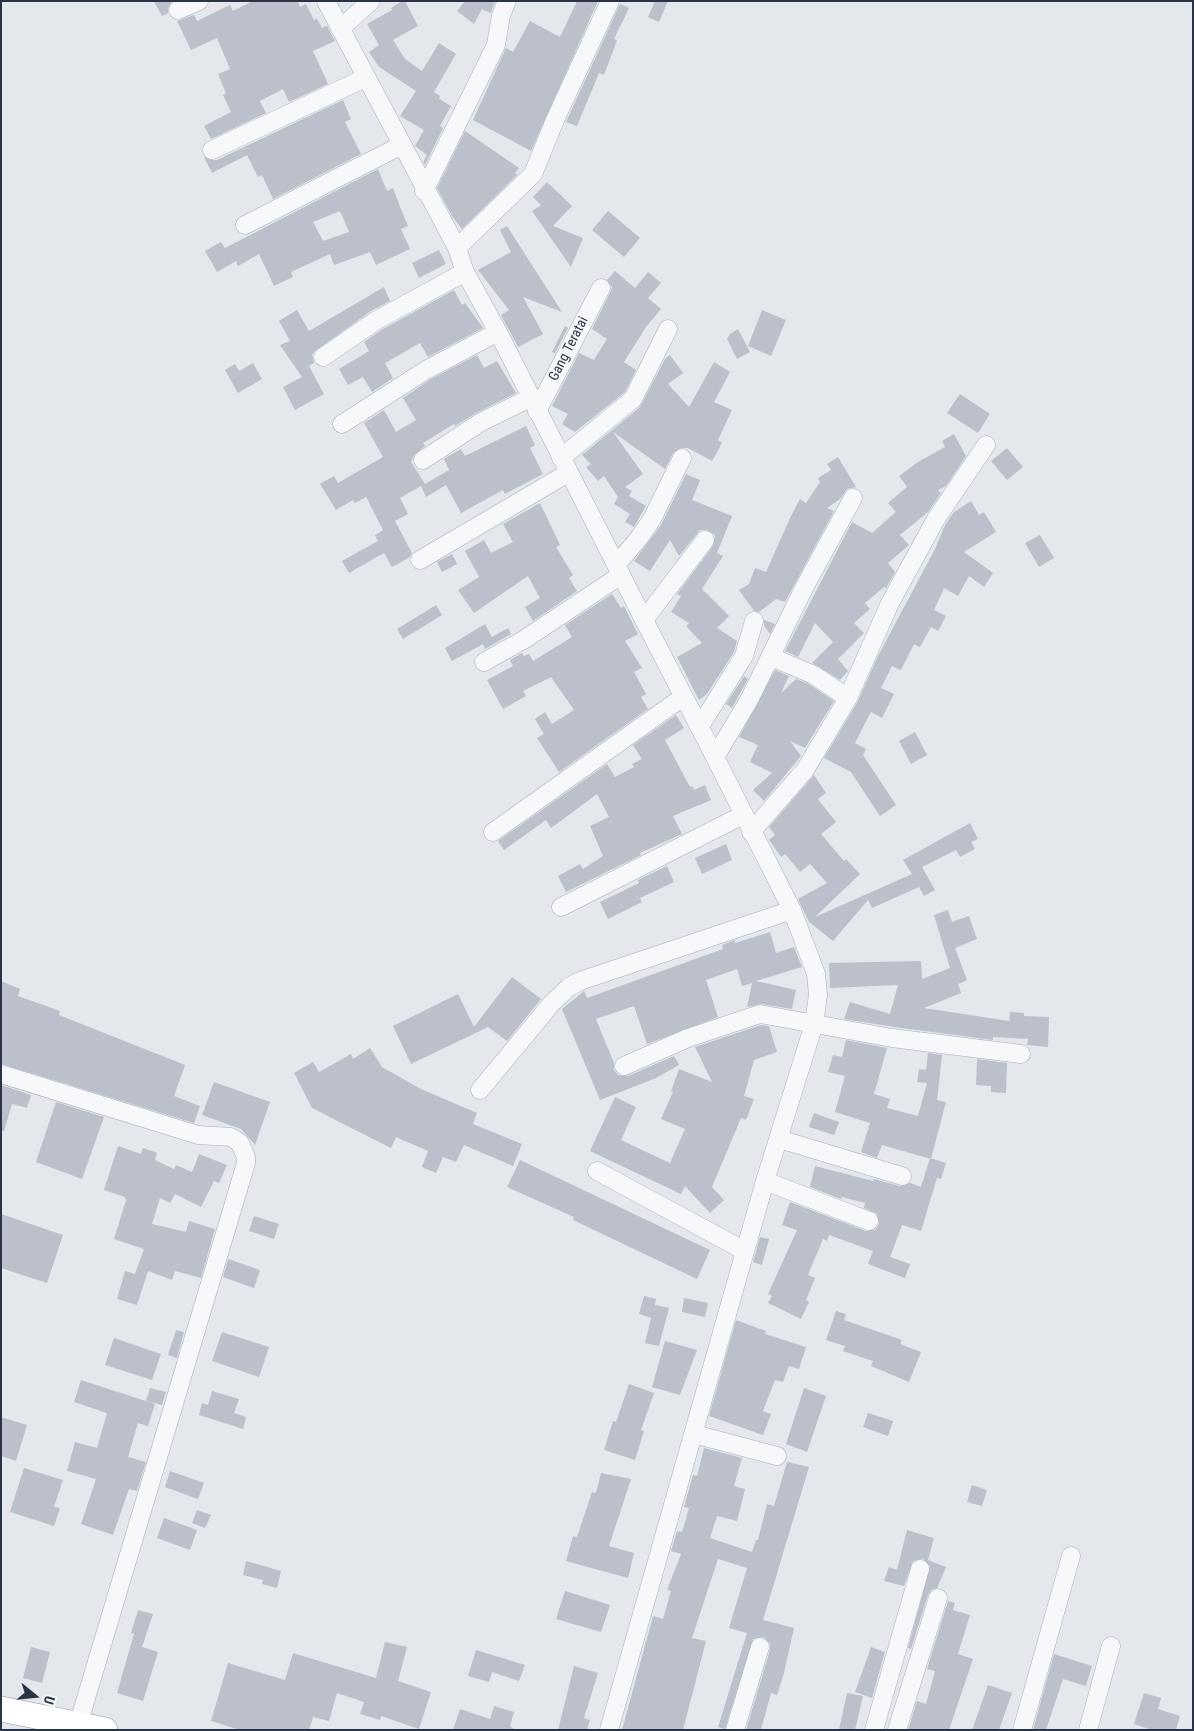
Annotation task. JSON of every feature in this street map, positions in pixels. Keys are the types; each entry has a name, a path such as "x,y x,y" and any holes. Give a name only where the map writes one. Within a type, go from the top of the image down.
{"highway":[{"path":"1,1709 92,1728"}],"street":[{"path":"178,10 200,1"},
{"path":"326,1 402,145 424,191 456,248 465,272 498,332 683,697 700,726 751,832 792,910 816,974 818,995 814,1024 765,1181 609,1730"},
{"path":"340,29 371,1"},
{"path":"424,191 496,45 501,15 507,1"},
{"path":"456,248 533,174 555,120 610,1"},
{"path":"212,150 365,78"},
{"path":"246,225 402,145"},
{"path":"323,357 376,320 465,272"},
{"name":"Gang Teratai","path":"534,404 601,288"},
{"path":"420,560 565,465 633,400 668,329"},
{"path":"342,424 426,370 498,332"},
{"path":"423,460 481,422 534,404"},
{"path":"751,832 805,770 848,698 890,603 926,536 986,446"},
{"path":"484,662 525,639 619,570 652,519 682,458"},
{"path":"715,756 749,700 805,586 853,498"},
{"path":"644,620 705,540"},
{"path":"700,726 744,656 754,621"},
{"path":"771,657 814,675 848,698"},
{"path":"493,832 683,697"},
{"path":"561,907 743,815"},
{"path":"480,1090 552,1003 569,987 580,981 792,910"},
{"path":"624,1066 688,1038 755,1014 766,1014 892,1038 1021,1054"},
{"path":"1,1074 198,1135 231,1137 243,1147 246,1157 92,1728"},
{"path":"779,1139 902,1176"},
{"path":"597,1171 745,1251"},
{"path":"765,1181 870,1221"},
{"path":"694,1434 777,1456"},
{"path":"1022,1730 1072,1556"},
{"path":"874,1730 920,1569"},
{"path":"897,1730 938,1598"},
{"path":"1088,1730 1111,1646"},
{"path":"735,1730 760,1647"}],"building":[{"path":"154,1 172,1 168,8 168,13 162,16"},
{"path":"253,1 298,1 300,7 306,4 314,20 317,19 322,28 327,26 335,41 313,51 328,84 289,102 283,89 260,101 266,113 211,139 204,126 231,112 223,95 226,93 218,74 230,69 217,38 191,50 177,21 194,15 197,21 230,5 233,11"},
{"path":"405,1 418,26 393,40 405,59 422,71 439,43 456,54 434,92 440,96 439,99 451,106 440,126 443,128 425,165 423,162 427,155 415,146 424,130 400,116 416,91 379,67 369,52 379,45 367,24 392,10 391,8"},
{"path":"465,1 495,1 491,13 482,9 474,24 457,11"},
{"path":"577,1 598,1 531,151 473,120 506,48 513,52 530,21 560,37"},
{"path":"655,1 668,1 659,22 648,17"},
{"path":"620,4 629,8 614,39 617,40 604,75 599,73 577,126 566,122"},
{"path":"343,100 351,119 345,122 361,154 273,199 262,175 258,177 247,155 212,173 204,157 217,160"},
{"path":"465,131 519,168 515,173 517,175 462,229 452,216 437,188"},
{"path":"378,169 387,191 393,188 408,226 401,229 410,249 376,265 370,252 334,265 330,254 291,272 293,277 274,286 259,254 238,266 236,261 217,272 205,251 221,242 225,248","holes":["340,211 349,232 323,241 313,222"]},
{"path":"547,182 572,206 553,226 583,238 571,267 532,211 541,205 533,197"},
{"path":"608,211 640,238 624,257 592,230"},
{"path":"507,226 562,312 523,297 543,334 518,347 501,315 509,310 478,270 511,252 500,230"},
{"path":"439,250 446,264 419,278 412,263"},
{"path":"615,271 635,288 648,272 661,283 648,298 661,309 646,327 624,362 636,370 625,392 575,432 562,424 568,414 552,406 579,353 594,360 607,339 592,329 612,287 607,280"},
{"path":"384,287 390,301 371,311 314,352 312,355 314,363 309,366 324,394 295,410 283,387 302,377 280,345 290,341 279,321 297,310 309,331"},
{"path":"454,290 462,305 465,303 483,328 428,357 420,343 385,363 393,378 372,392 363,377 348,385 339,369 369,351 364,342 383,329"},
{"path":"762,310 786,320 771,356 748,346"},
{"path":"565,326 568,328 555,353 552,352"},
{"path":"738,329 750,352 737,359 727,339 730,334"},
{"path":"477,355 484,368 497,361 516,393 455,426 454,424 423,443 425,446 414,455 411,462 425,484 449,470 444,459 461,449 465,456 526,426 535,445 530,448 543,474 505,494 503,490 461,513 446,485 426,497 421,486 400,498 408,514 395,521 412,553 410,557 392,567 384,553 349,573 342,561 378,541 375,535 383,530 366,497 355,503 353,500 336,510 320,484 334,476 338,483 383,457 364,423 384,410 396,432 416,420 403,398 431,379"},
{"path":"670,355 683,373 668,384 689,407 714,362 730,372 714,402 732,410 718,440 722,443 712,461 688,448 681,448 673,453 665,469 613,432 643,474 625,487 632,491 629,496 646,506 634,527 625,522 630,514 614,504 618,497 604,476 598,481 586,467 591,464 582,455 640,407 665,359"},
{"path":"253,363 262,379 238,393 225,370 235,364 239,371"},
{"path":"960,394 990,414 978,433 947,413"},
{"path":"954,434 966,456 946,486 938,490 941,493 928,512 900,535 909,545 888,563 895,572 886,588 884,587 865,603 870,609 854,623 864,633 838,659 848,671 840,680 812,663 833,642 815,623 798,657 785,651 852,522 872,533 896,512 888,503 907,487 899,476 918,462 945,447 942,441"},
{"path":"1007,448 1023,467 1007,480 991,461"},
{"path":"838,457 856,487 847,489 840,499 827,508 834,511 785,602 776,599 759,612 754,611 739,590 749,584 755,568 766,572 800,499 806,503 820,482 818,478 831,470 827,464"},
{"path":"686,474 700,480 692,500 732,516 717,553 723,556 702,589 729,616 717,628 737,641 734,652 707,694 699,700 677,657 702,643 686,626 689,623 671,612 681,596 677,594 713,546 715,535 707,530 700,530 679,556 670,540 650,571 634,561 661,525"},
{"path":"971,501 979,515 984,512 996,532 964,552 993,573 984,587 969,576 958,596 944,588 934,610 946,616 938,631 931,627 920,647 914,644 901,670 892,666 881,688 894,694 882,718 871,712 855,743 866,749 863,755 896,805 880,816 851,772 824,758 857,703 878,656 935,549 945,525 954,512"},
{"path":"540,503 560,545 556,547 573,575 569,578 577,591 533,621 525,607 540,598 528,576 474,613 458,590 479,577 465,551 484,540 491,553 513,542 503,524"},
{"path":"1040,535 1054,558 1039,567 1025,543"},
{"path":"452,554 457,564 442,572 437,562"},
{"path":"612,594 621,608 624,606 638,634 625,641 642,668 634,672 646,694 641,697 648,709 559,772 537,738 544,734 535,719 545,712 552,724 574,710 551,677 523,691 526,696 503,709 487,680 513,666 510,660 522,653 524,656 529,654 533,661 572,637 565,625"},
{"path":"436,605 442,615 403,639 397,629"},
{"path":"764,620 775,624 770,634 764,625"},
{"path":"485,624 492,637 508,628 511,634 485,649 483,644 452,661 445,648"},
{"path":"775,670 789,676 781,693 796,679 809,684 834,701 805,748 790,741 801,756 764,801 753,790 772,773 750,762 758,745 739,737"},
{"path":"744,676 748,679 732,708 726,704"},
{"path":"676,715 684,728 665,740 690,787 692,786 694,790 705,785 711,800 673,816 682,834 640,853 641,855 566,892 558,876 580,864 583,869 603,856 590,826 609,817 597,794 551,828 546,820 504,850 498,841 607,764 615,777 634,767 632,764 642,759 633,745"},
{"path":"915,732 927,755 911,764 899,741"},
{"path":"814,775 826,793 818,799 836,822 821,834 844,861 846,859 860,874 815,917 912,874 903,860 970,823 978,839 971,842 975,849 960,857 956,850 922,867 935,890 924,896 919,887 872,908 868,900 833,941 809,922 798,899 827,883 810,864 800,872 785,854 781,857 769,840 775,835 769,827"},
{"path":"726,844 732,860 702,874 695,858"},
{"path":"667,866 674,882 640,898 642,902 608,919 600,902 639,883 638,880"},
{"path":"948,910 952,922 969,916 977,939 955,948 967,980 958,984 961,993 924,1008 1009,1021 1010,1012 1024,1013 1024,1016 1049,1017 1048,1047 1027,1045 1028,1039 993,1037 993,1040 844,1019 850,1002 890,1014 898,985 830,988 829,963 921,961 922,979 950,968 934,915"},
{"path":"770,932 776,953 794,947 802,967 756,981 796,990 792,1009 761,1004 747,1007 752,983 742,986 737,969 706,980 718,1017 647,1044 634,1006 596,1019 614,1063 614,1070 618,1075 628,1076 674,1056 679,1065 656,1078 600,1100 562,1009 584,991 587,998 723,949 722,945 735,940 735,943"},
{"path":"512,977 541,999 507,1041 488,1027 411,1064 393,1026 458,994 474,1027"},
{"path":"1,981 20,989 18,996 60,1011 59,1015 185,1065 174,1096 200,1106 194,1123 1,1064"},
{"path":"761,1025 769,1026 777,1052 754,1060 744,1096 754,1099 746,1120 741,1118 712,1187 724,1200 710,1213 685,1186 681,1194 590,1151 615,1097 636,1107 621,1140 670,1163 685,1129 661,1119 673,1092 671,1091 679,1069 712,1082 695,1047"},
{"path":"846,1040 887,1048 874,1094 890,1099 887,1108 918,1116 927,1083 917,1082 919,1069 926,1070 928,1053 942,1055 937,1100 946,1102 931,1159 882,1145 877,1158 861,1152 870,1123 835,1112 845,1076 828,1072 833,1055 842,1057"},
{"path":"370,1048 382,1067 421,1089 477,1113 473,1124 522,1144 513,1166 464,1145 456,1162 443,1157 436,1173 422,1167 428,1151 396,1137 391,1148 312,1108 294,1073 313,1062 319,1072 351,1054 353,1059"},
{"path":"977,1059 1007,1063 1006,1093 991,1092 991,1086 976,1085"},
{"path":"214,1082 270,1102 255,1145 241,1129 202,1115"},
{"path":"1,1085 31,1095 27,1108 12,1104 4,1131 1,1131"},
{"path":"56,1102 104,1117 82,1179 36,1162"},
{"path":"814,1113 839,1122 834,1135 809,1127"},
{"path":"118,1146 141,1154 143,1148 157,1153 155,1160 174,1169 176,1165 192,1172 199,1154 227,1165 219,1183 214,1181 201,1207 175,1194 170,1203 160,1198 152,1224 186,1232 189,1221 215,1229 201,1278 175,1271 172,1280 148,1271 137,1305 117,1299 125,1271 135,1274 144,1249 114,1239 126,1200 125,1197 104,1190"},
{"path":"930,1158 946,1163 941,1179 937,1178 921,1231 902,1225 890,1257 910,1264 905,1278 868,1264 873,1251 829,1235 827,1241 823,1239 808,1275 815,1278 806,1300 809,1302 801,1319 768,1303 772,1296 768,1294 797,1230 782,1225 790,1202 866,1231 875,1230 879,1224 877,1214 864,1208 865,1203 842,1197 841,1199 810,1187 815,1166 873,1181 874,1179 899,1186 910,1183 921,1187"},
{"path":"520,1160 710,1250 697,1279 573,1220 574,1217 507,1187"},
{"path":"1,1214 63,1235 47,1283 1,1268"},
{"path":"254,1216 279,1224 274,1239 249,1231"},
{"path":"760,1237 769,1239 762,1265 753,1262"},
{"path":"228,1259 260,1270 254,1288 223,1277"},
{"path":"644,1296 656,1299 655,1305 669,1308 659,1346 645,1343 651,1318 639,1314"},
{"path":"684,1298 708,1303 705,1317 682,1312"},
{"path":"836,1311 846,1314 844,1320 902,1340 900,1344 921,1352 909,1382 871,1366 873,1361 843,1351 845,1346 826,1340"},
{"path":"736,1320 766,1331 765,1334 806,1347 799,1369 789,1366 783,1382 775,1380 763,1411 771,1414 763,1435 709,1416"},
{"path":"176,1330 184,1332 177,1358 168,1355"},
{"path":"222,1332 269,1347 259,1377 212,1361"},
{"path":"114,1338 161,1354 152,1380 105,1365"},
{"path":"665,1341 697,1350 680,1395 652,1387"},
{"path":"81,1380 155,1404 148,1426 138,1423 128,1457 146,1462 137,1491 129,1489 113,1535 81,1524 96,1479 67,1471 75,1442 97,1448 107,1413 74,1402"},
{"path":"629,1384 654,1393 641,1430 644,1431 635,1460 604,1450 613,1421 616,1422"},
{"path":"150,1388 166,1392 162,1405 146,1401"},
{"path":"804,1388 826,1396 807,1452 786,1444"},
{"path":"212,1391 239,1399 234,1413 246,1417 243,1429 199,1415 202,1403 208,1405"},
{"path":"868,1413 893,1421 888,1436 863,1427"},
{"path":"1,1417 27,1425 16,1461 1,1456"},
{"path":"704,1448 742,1458 734,1486 745,1489 737,1521 717,1516 710,1538 752,1552 756,1540 758,1540 767,1504 774,1506 787,1462 809,1467 763,1620 794,1628 784,1673 777,1695 771,1693 761,1730 746,1730 770,1650 770,1644 764,1637 753,1639 725,1729 718,1727 747,1633 729,1628 747,1568 718,1559 692,1638 706,1641 683,1730 622,1730 653,1616 663,1619 671,1591 667,1590 681,1554 671,1551 677,1531 682,1532 689,1508 684,1507 693,1475 697,1476"},
{"path":"24,1468 63,1480 54,1507 60,1508 54,1526 10,1512"},
{"path":"170,1471 204,1483 198,1499 165,1487"},
{"path":"601,1473 631,1479 609,1546 634,1553 628,1578 566,1561 573,1536 577,1537 592,1492 596,1493"},
{"path":"972,1485 987,1490 982,1506 967,1502"},
{"path":"197,1510 211,1515 205,1528 192,1523"},
{"path":"164,1518 197,1530 190,1550 157,1538"},
{"path":"907,1530 934,1538 928,1560 946,1567 937,1588 931,1590 928,1595 911,1649 908,1648 930,1566 923,1559 913,1561 904,1586 884,1581 889,1567 897,1570"},
{"path":"246,1561 281,1571 277,1588 262,1584 263,1580 243,1575"},
{"path":"565,1591 610,1605 601,1632 556,1619"},
{"path":"948,1601 955,1603 953,1610 970,1615 958,1654 973,1659 949,1730 908,1730 917,1701 926,1704 935,1671 927,1669"},
{"path":"138,1610 153,1614 142,1647 158,1652 143,1701 117,1693 134,1634 131,1633"},
{"path":"385,1642 407,1647 398,1681 431,1692 419,1729 381,1716 380,1720 360,1714 364,1702 337,1693 329,1721 313,1717 309,1730 240,1730 211,1721 228,1663 285,1680 293,1653 376,1678"},
{"path":"31,1647 50,1652 42,1683 23,1678"},
{"path":"871,1647 885,1652 872,1698 855,1692"},
{"path":"476,1650 525,1665 519,1681 492,1672 489,1682 468,1676"},
{"path":"1054,1654 1092,1666 1086,1686 1063,1679 1046,1730 1033,1730"},
{"path":"574,1666 598,1673 584,1718 590,1720 587,1730 558,1730"},
{"path":"988,1685 1012,1693 999,1730 972,1730"},
{"path":"847,1693 863,1696 855,1730 839,1730"},
{"path":"1144,1693 1161,1698 1158,1709 1180,1716 1176,1730 1152,1730 1134,1724"},
{"path":"494,1706 514,1712 510,1726 515,1730 453,1730 460,1709 490,1719"}]}
